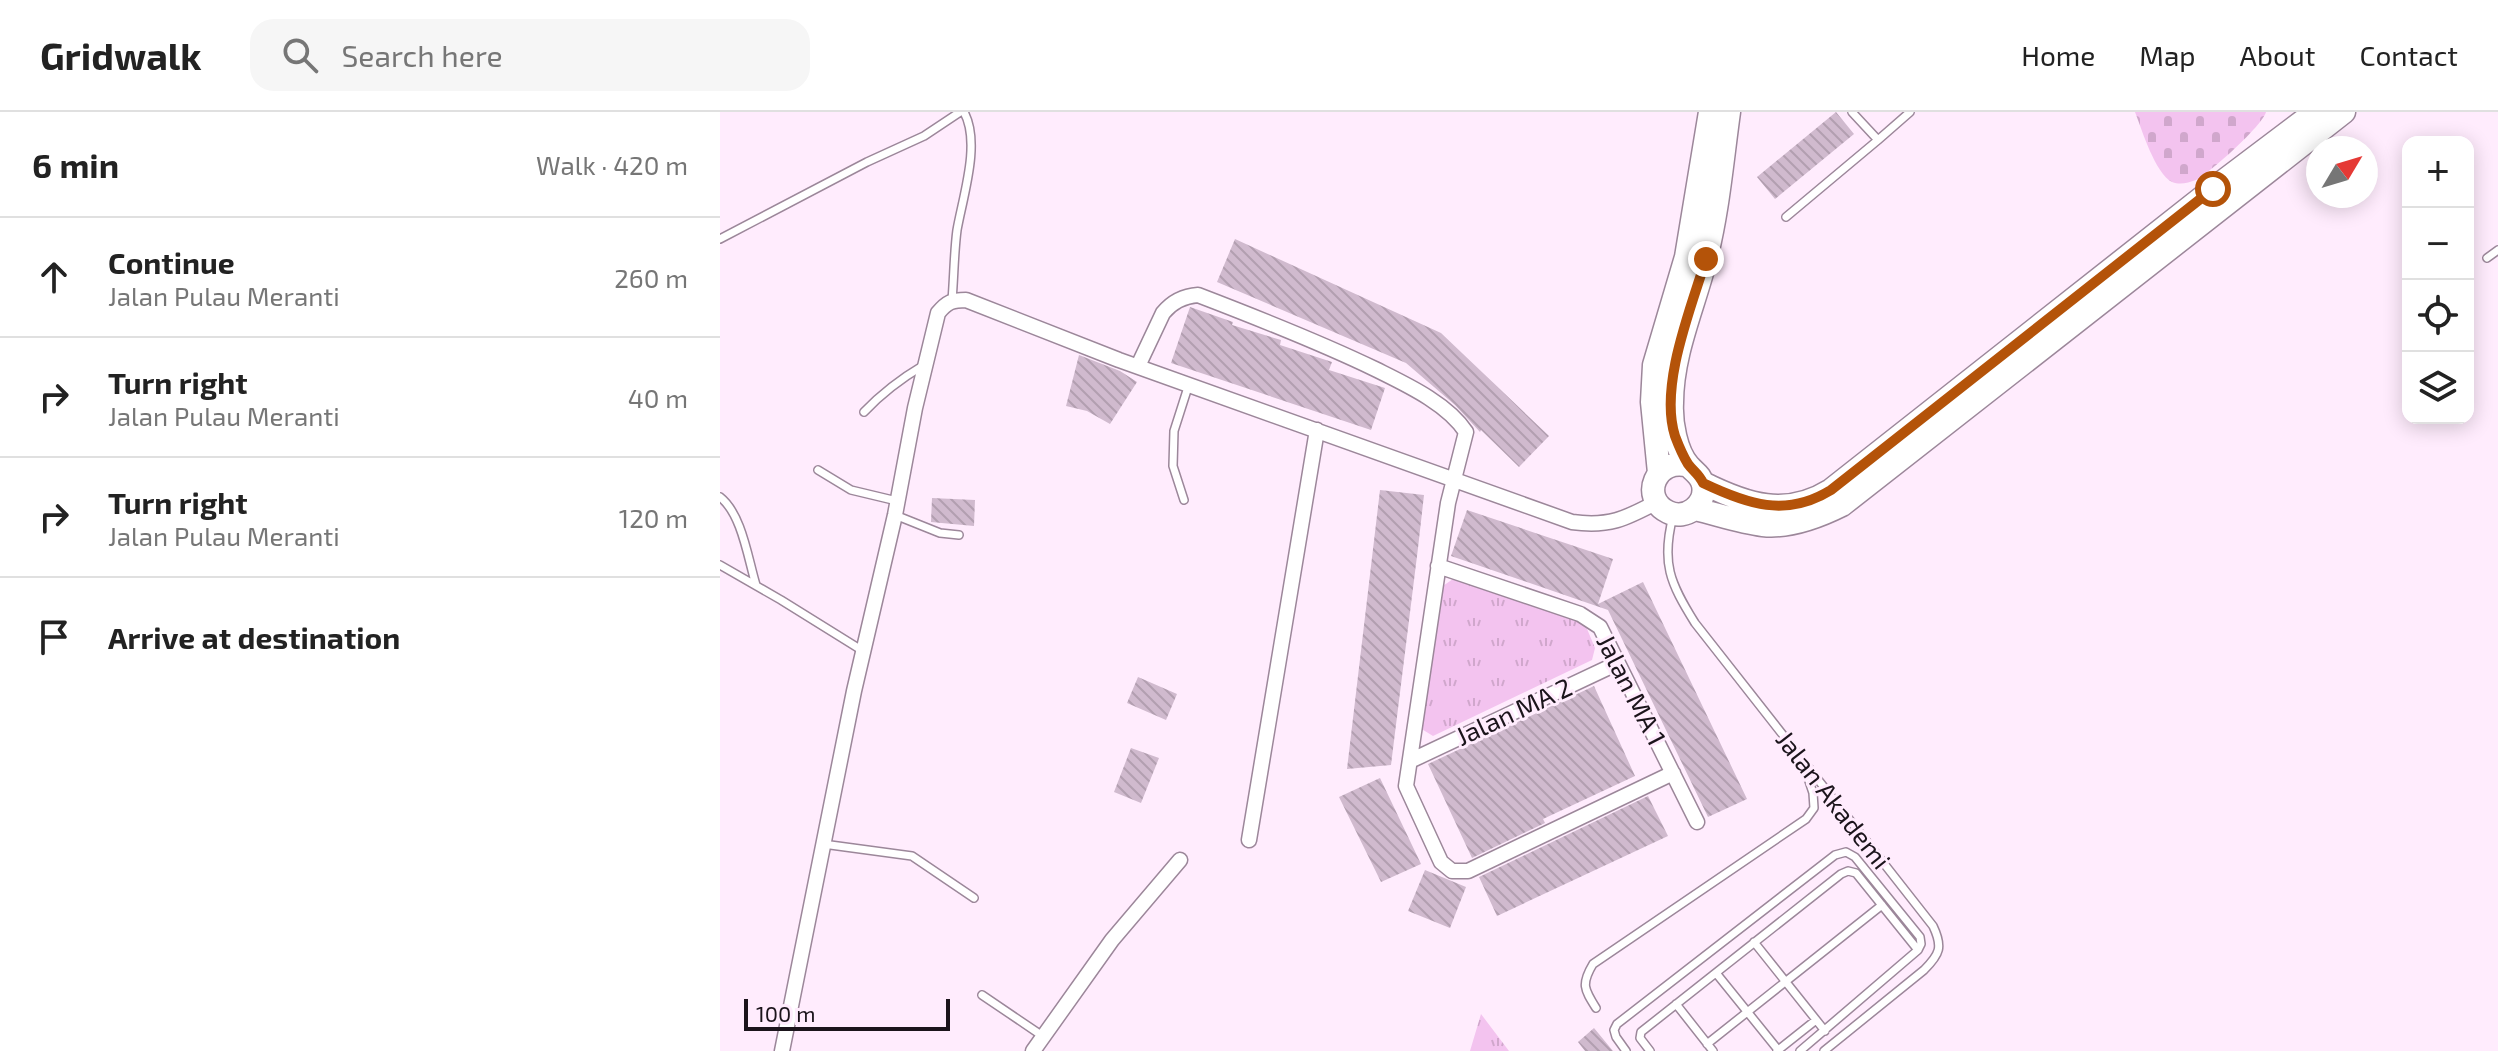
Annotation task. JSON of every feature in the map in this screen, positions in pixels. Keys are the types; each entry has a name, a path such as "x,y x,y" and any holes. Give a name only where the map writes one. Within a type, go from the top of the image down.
{"main road":[{"path":"1710,112 1686,257 1654,365 1652,402 1659,473 1653,487 1675,508 1764,525 1796,523 1822,516 1842,505 2344,112"},
{"path":"1675,508 1703,497 1696,475 1674,433 1671,405 1673,368 1706,259 1729,112"},
{"path":"1659,473 1670,466 1696,475 1736,499 1781,507 1812,502 2315,112"}],"street":[{"path":"1138,366 1163,313 1187,295 1198,295 1317,341 1423,394 1458,421 1466,432 1452,480 1406,786 1441,862 1452,871 1468,871 1673,773"},
{"path":"782,1051 863,651 926,364 938,313 952,300 966,300 1138,366 1572,522 1608,524 1675,508"},
{"path":"1249,840 1317,430"},
{"name":"Jalan MA 1","path":"1438,566 1580,614 1600,627 1697,822"},
{"name":"Jalan MA 2","path":"1410,761 1618,663"},
{"path":"1033,1051 1112,940 1180,860"}],"lane":[{"path":"720,239 867,162 924,136 962,112 969,121 971,141 957,233 952,300"},
{"path":"1852,112 1878,140"},
{"path":"1786,217 1910,112"},
{"path":"2487,258 2498,250"},
{"path":"864,412 900,380 926,364"},
{"path":"1184,500 1173,466 1174,431 1189,384"},
{"path":"818,470 851,490 896,508 940,533 959,535"},
{"path":"720,497 732,511 744,540 756,585"},
{"name":"Jalan Akademi","path":"1675,508 1667,556 1671,578 1695,623 1933,926 1940,941 1937,957 1924,970 1824,1051"},
{"path":"720,565 863,651"},
{"path":"1596,1008 1585,990 1586,976 1593,964 1806,819 1814,808 1813,793 1803,763"},
{"path":"823,844 912,856 974,898"},
{"path":"1626,1051 1616,1037 1614,1030 1617,1024 1835,855 1846,852 1855,857 1920,937 1921,944 1918,950 1800,1051"},
{"path":"1650,1051 1640,1038 1641,1032 1848,871 1856,873 1918,950"},
{"path":"1676,1004 1710,1048 1748,1012 1882,905"},
{"path":"1754,942 1825,1031"},
{"path":"1716,973 1778,1051 1816,1020"},
{"path":"982,995 1044,1037"}],"green space":[{"path":"2135,112 2266,112 2246,137 2212,168 2196,180 2181,183 2172,182 2160,170"},
{"path":"1453,579 1585,624 1595,648 1592,660 1433,736 1420,728 1440,588"},
{"path":"1481,1014 1509,1051 1470,1051"}],"building":[{"path":"1836,112 1854,134 1775,199 1757,177"},
{"path":"1235,239 1441,333 1549,436 1519,467 1406,363 1217,282"},
{"path":"1190,307 1233,322 1232,325 1281,340 1280,345 1332,362 1329,370 1385,388 1371,430 1171,363"},
{"path":"1079,355 1120,371 1137,382 1110,424 1087,411 1066,406"},
{"path":"1380,490 1424,495 1418,548 1391,765 1347,769"},
{"path":"932,498 975,500 974,526 931,522"},
{"path":"1467,510 1613,559 1598,604 1643,582 1747,799 1708,817 1608,610 1451,556"},
{"path":"1138,677 1177,694 1166,720 1127,703"},
{"path":"1594,686 1635,776 1543,819 1545,823 1472,858 1428,764"},
{"path":"1131,748 1159,758 1141,803 1114,792"},
{"path":"1380,778 1421,864 1381,882 1339,797"},
{"path":"1648,796 1668,836 1497,916 1479,877"},
{"path":"1425,870 1466,887 1450,928 1408,911"},
{"path":"1594,1028 1613,1051 1585,1051 1578,1042"}],"route":[{"path":"1706,259 1673,368 1671,405 1674,433 1689,466 1703,483 1736,499 1781,507 1812,502 1831,490 2213,189"}]}
